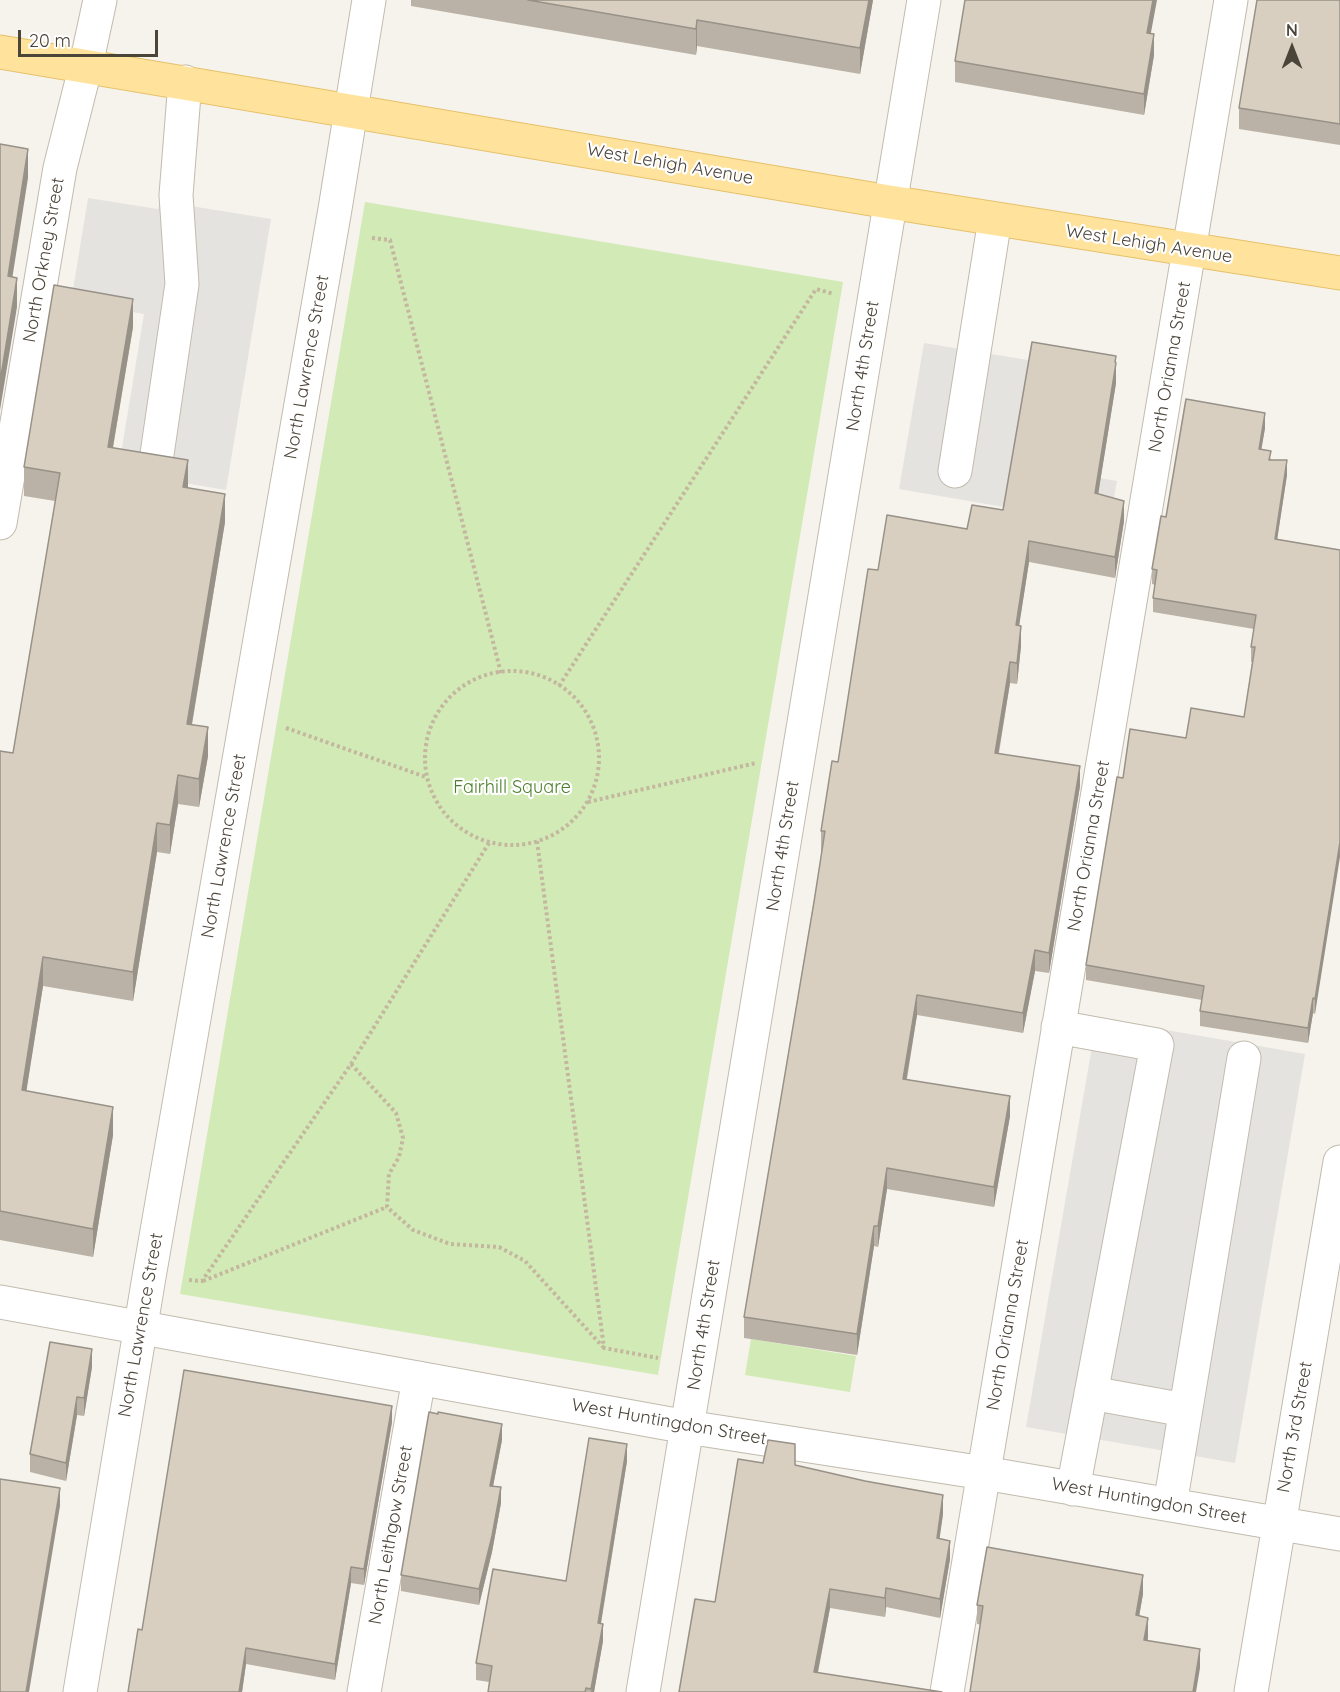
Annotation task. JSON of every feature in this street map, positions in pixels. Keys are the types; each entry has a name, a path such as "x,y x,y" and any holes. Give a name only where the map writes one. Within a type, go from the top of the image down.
{"main road":[{"name":"West Lehigh Avenue","path":"0,52 889,202 1340,273"}],"street":[{"name":"North Orkney Street","path":"0,523 60,168 100,0"},
{"name":"North Lawrence Street","path":"80,1692 149,1277 369,0"},
{"name":"North 4th Street","path":"643,1692 924,0"},
{"name":"North Orianna Street","path":"947,1692 1231,0"},
{"path":"156,461 182,284 176,195 185,82"},
{"path":"955,471 995,219"},
{"path":"1058,1027 1157,1045 1072,1489"},
{"path":"1170,1505 1244,1058"},
{"name":"North 3rd Street","path":"1251,1692 1340,1162"},
{"name":"West Huntingdon Street","path":"0,1302 687,1427 984,1473 1340,1534"},
{"name":"North Leithgow Street","path":"364,1692 419,1378"},
{"path":"1091,1393 1185,1410"}],"path":[{"path":"330,233 390,240 501,673"},
{"path":"559,686 816,289 843,297"},
{"path":"516,670 546,677 571,693 590,717 599,746 598,776 588,802 569,824 546,839 518,845 489,843 464,831 442,812 429,787 423,760 428,732 440,706 460,686 486,674 501,673 516,670"},
{"path":"247,714 427,777"},
{"path":"588,802 799,753"},
{"path":"537,841 604,1348"},
{"path":"202,1281 351,1064 489,843"},
{"path":"351,1064 396,1113 403,1138 399,1156 388,1174 387,1207"},
{"path":"149,1277 202,1281 387,1207"},
{"path":"387,1207 413,1230 450,1244 499,1247 525,1261 604,1348 697,1365"}],"green space":[{"name":"Fairhill Square","path":"365,202 843,282 658,1375 180,1294"},
{"path":"751,1339 856,1356 850,1392 745,1375"}],"shaded area":[{"path":"88,198 158,209 160,201 271,219 226,490 118,472 144,314 71,302"},
{"path":"924,343 1034,361 1016,464 1117,481 1109,525 899,489"},
{"path":"1097,1018 1305,1054 1235,1463 1026,1427"}],"building":[{"path":"528,0 869,0 860,48 697,20 696,29"},
{"path":"965,0 1153,0 1147,33 1154,34 1144,94 955,61"},
{"path":"1257,0 1340,0 1340,124 1239,108"},
{"path":"0,144 28,149 8,276 17,278 0,382"},
{"path":"54,285 133,299 108,447 188,460 183,487 225,494 187,724 208,727 199,779 178,775 170,825 157,823 133,972 43,957 22,1090 113,1107 93,1229 0,1211 0,751 13,753 60,473 24,467"},
{"path":"1032,342 1116,356 1095,493 1124,501 1115,557 1029,541 1016,625 1021,626 1017,663 1010,662 995,753 1080,766 1049,953 1035,950 1023,1013 917,995 903,1079 1010,1096 994,1187 887,1168 878,1226 874,1226 857,1334 744,1317 814,902 825,831 821,831 832,761 838,762 868,569 878,570 887,515 967,529 972,505 1003,510"},
{"path":"1186,399 1265,413 1259,449 1271,451 1269,460 1287,460 1275,539 1340,550 1340,842 1315,999 1313,998 1308,1028 1200,1011 1204,986 1086,965 1117,777 1123,778 1130,729 1186,738 1191,708 1244,717 1255,647 1251,647 1256,615 1153,598 1157,570 1152,569 1161,516 1166,517"},
{"path":"50,1342 92,1349 84,1398 77,1397 66,1463 30,1454"},
{"path":"184,1370 392,1406 364,1569 351,1567 335,1664 246,1648 239,1692 128,1692 138,1629 142,1630"},
{"path":"429,1412 502,1424 490,1486 501,1487 479,1589 401,1575"},
{"path":"589,1438 627,1444 598,1623 603,1624 591,1689 586,1688 585,1692 488,1692 492,1666 476,1663 493,1569 566,1581"},
{"path":"768,1440 795,1444 795,1465 943,1495 937,1538 950,1541 940,1599 886,1588 885,1598 830,1589 814,1672 942,1692 679,1692 695,1599 715,1602 738,1459 763,1463"},
{"path":"0,1479 60,1488 26,1692 0,1692"},
{"path":"987,1547 1143,1575 1136,1615 1148,1618 1144,1640 1200,1649 1193,1692 970,1692 983,1606 977,1605"}]}
